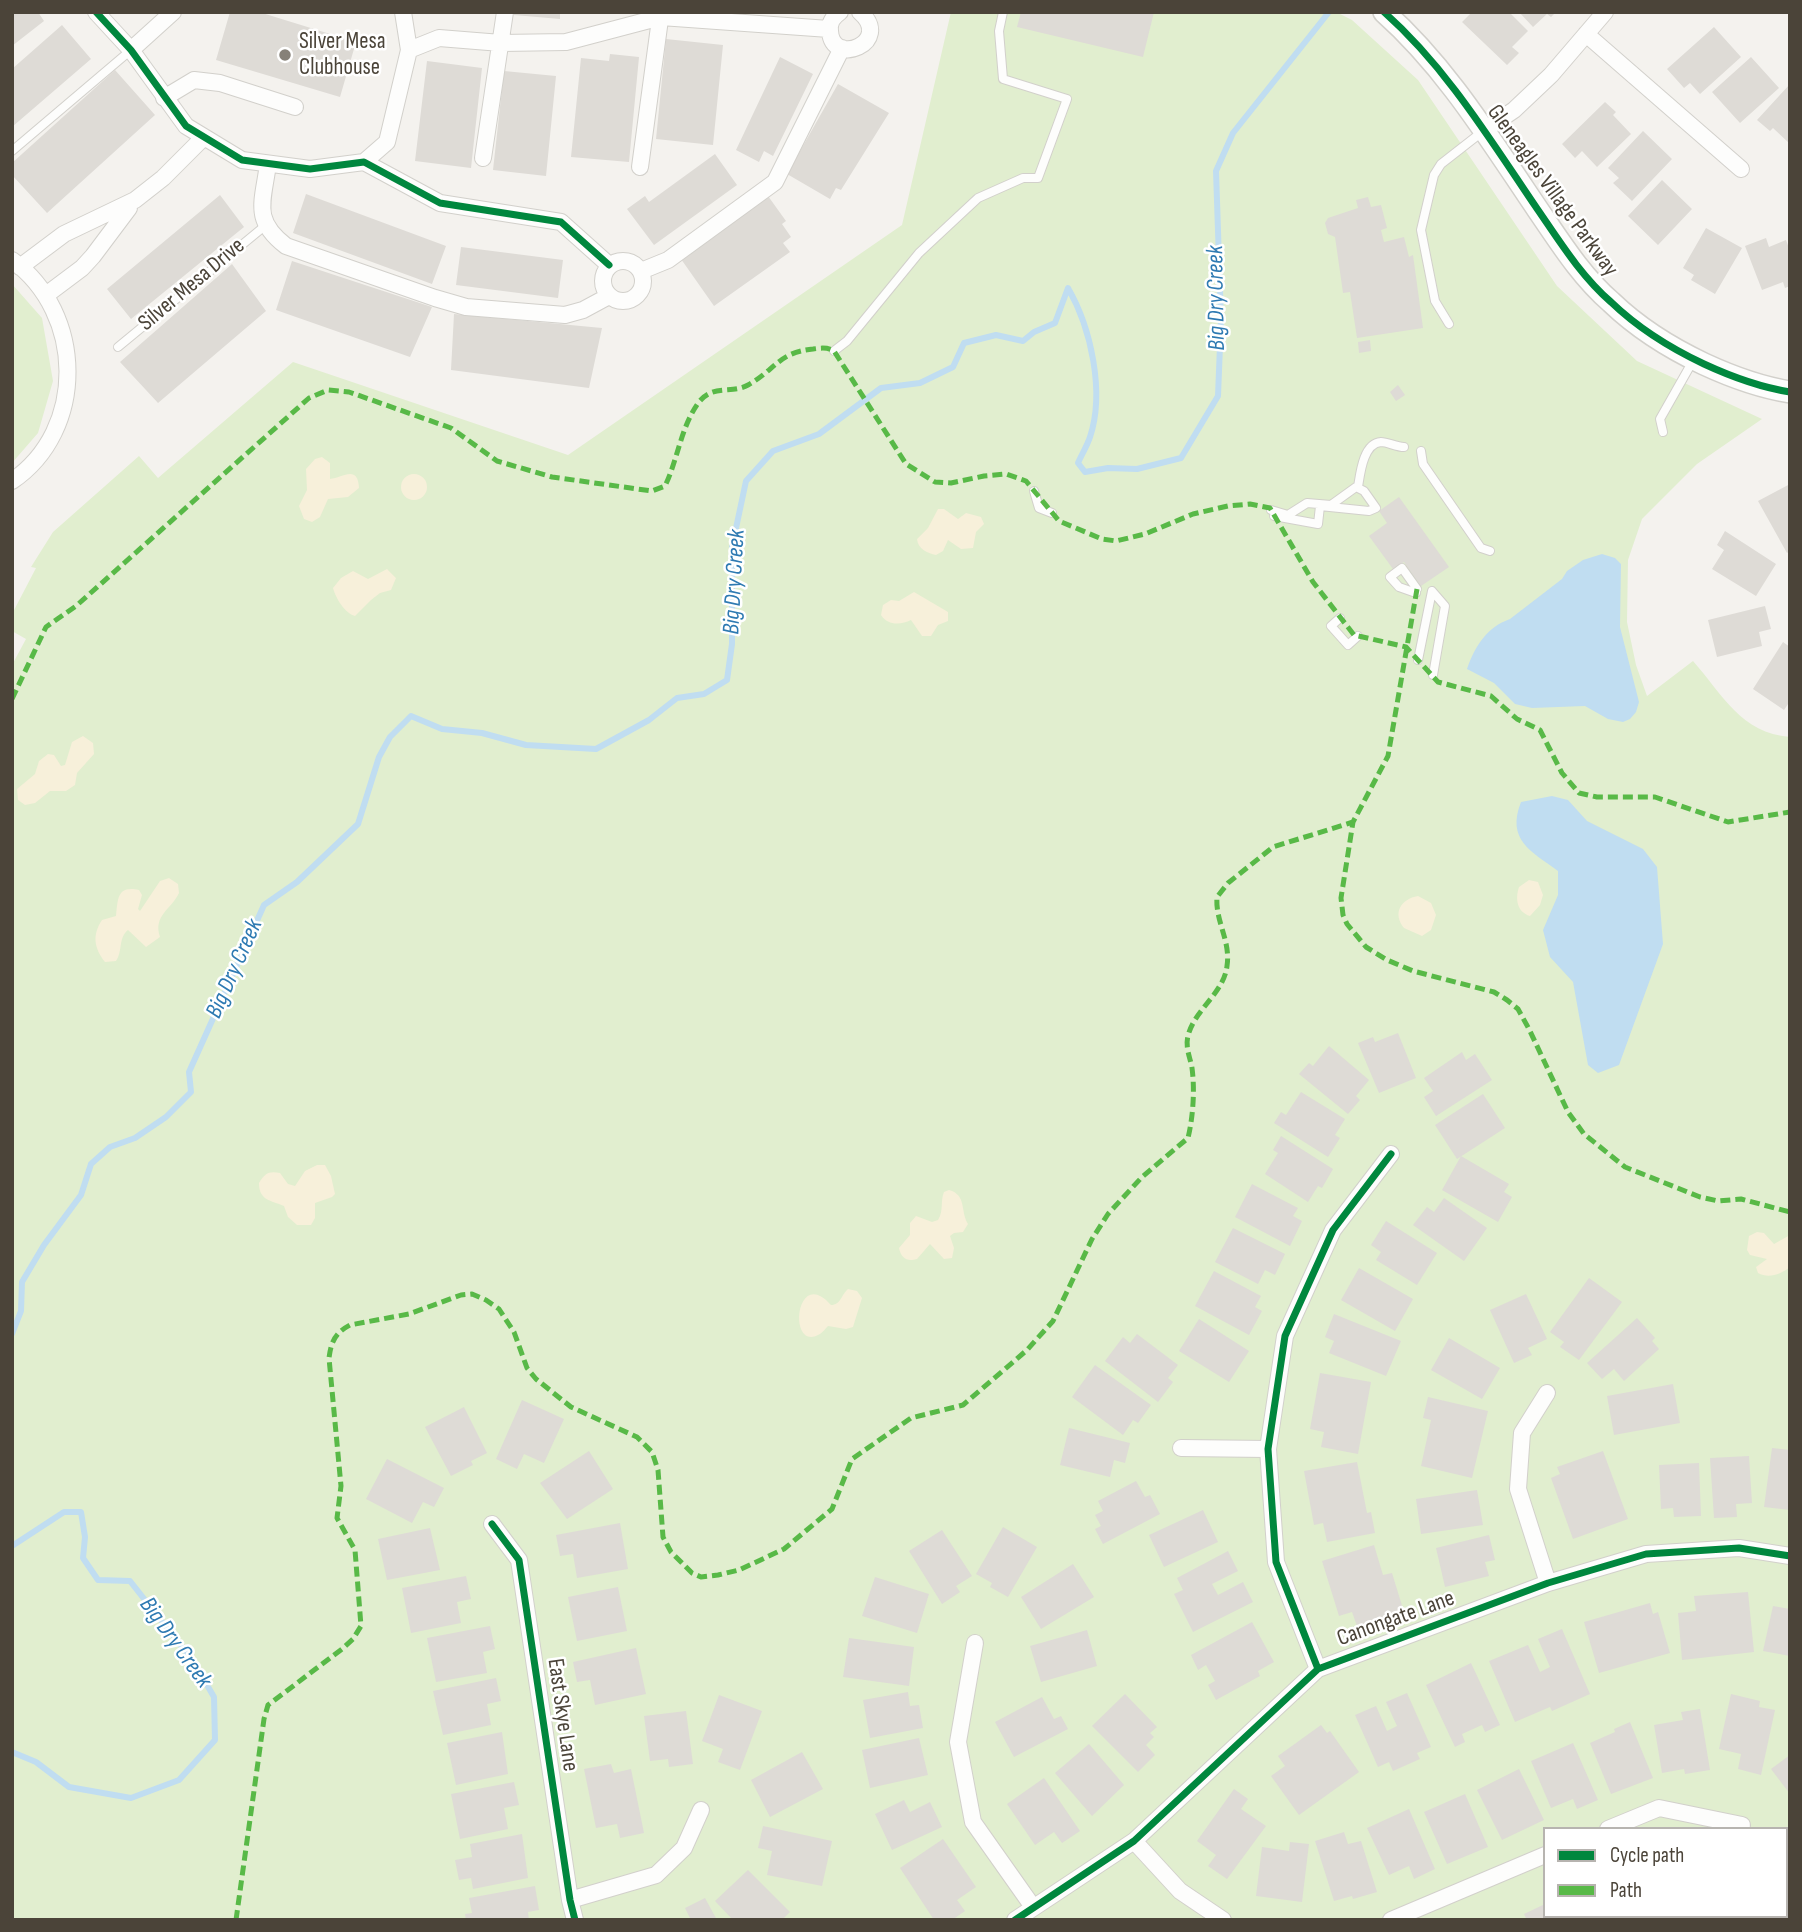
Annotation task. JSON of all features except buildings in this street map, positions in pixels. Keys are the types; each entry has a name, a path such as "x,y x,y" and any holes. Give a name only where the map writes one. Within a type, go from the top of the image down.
{"street":[{"path":"96,12 131,50 186,126 242,160 310,169 364,162 387,142 409,50 402,12"},
{"path":"131,50 173,12"},
{"path":"483,158 505,12"},
{"path":"839,12 831,20 829,29 832,39 842,48 857,48 866,42 869,24 860,12"},
{"name":"Gleneagles Village Parkway","path":"1384,12 1418,43 1441,71 1575,264 1610,302 1648,333 1693,359 1737,378 1790,392"},
{"path":"1483,131 1514,110 1551,75 1605,12"},
{"path":"409,50 439,38 501,43 566,42 661,14 829,29"},
{"path":"640,167 661,14"},
{"path":"1586,34 1741,169"},
{"path":"640,271 668,260 775,182 842,48"},
{"path":"164,98 194,80 220,83 295,107"},
{"path":"12,481 39,457 53,438 62,418 68,377 63,332 56,312 46,295 16,263 64,234 135,200 163,178 203,138"},
{"path":"364,162 440,203 561,222 610,265"},
{"path":"268,164 262,215 271,234 286,246 466,307 565,315 583,310 609,296"},
{"path":"46,295 82,268 135,200"},
{"path":"625,261 634,264 640,271 642,287 634,298 622,301 609,296 603,281 610,265 625,261"},
{"path":"1318,1669 1276,1562 1268,1449 1285,1336 1333,1230 1391,1154"},
{"path":"1547,1393 1522,1433 1518,1489 1548,1583"},
{"path":"1181,1448 1268,1449"},
{"name":"East Skye Lane","path":"492,1524 519,1560 575,1920"},
{"name":"Canongate Lane","path":"1015,1920 1134,1841 1318,1669 1548,1583 1646,1554 1739,1548 1790,1556"},
{"path":"975,1643 958,1742 973,1822 1033,1907"},
{"path":"1613,1827 1659,1808 1742,1825"},
{"path":"570,1900 656,1875 684,1848 701,1810"},
{"path":"1134,1841 1180,1891 1223,1920"},
{"path":"1391,1920 1543,1856"}],"lane":[{"path":"834,351 847,341 919,253 978,198 1023,178 1038,178 1068,99 1003,79 999,31 1003,12"},
{"path":"12,151 131,50"},
{"path":"1449,324 1435,301 1421,230 1434,175 1441,164 1483,131"},
{"name":"Silver Mesa Drive","path":"118,347 266,225"},
{"path":"1663,432 1660,419 1693,359"},
{"path":"1357,488 1364,491 1376,508 1369,511 1320,506 1318,524 1273,513 1289,515 1307,503 1331,505 1357,488 1363,460 1376,444 1381,442 1404,447"},
{"path":"1421,451 1423,464 1481,548 1490,551"},
{"path":"1034,491 1039,508 1052,513"},
{"path":"1418,660 1432,591 1445,606 1433,676"},
{"path":"1340,618 1331,626 1348,645 1358,636"}],"green space":[{"path":"951,12 1336,12 1352,20 1418,80 1557,286 1637,361 1762,419 1697,464 1642,519 1628,560 1627,622 1636,665 1647,696 1693,661 1724,699 1746,720 1773,734 1790,737 1790,1920 12,1920 12,665 26,639 12,631 12,614 36,568 31,567 53,532 139,456 158,478 293,362 568,455 902,225"},
{"path":"12,284 42,318 53,381 38,433 12,463"}],"sand":[{"path":"322,457 330,463 330,479 353,474 359,488 348,497 328,499 320,517 312,522 304,519 299,506 307,490 306,469 315,459"},
{"path":"414,474 423,478 427,487 423,496 414,500 405,496 401,487 405,478"},
{"path":"938,509 944,509 958,519 966,513 981,517 984,524 976,532 973,548 961,549 948,540 943,551 936,555 921,548 917,539 928,528"},
{"path":"387,569 396,578 391,590 380,593 355,616 344,609 333,588 341,578 353,571 368,579"},
{"path":"914,592 948,612 948,621 938,625 931,636 922,636 911,620 895,624 881,615 883,605 891,600 899,601"},
{"path":"83,736 93,743 94,754 77,773 75,785 66,791 50,791 35,803 25,805 18,800 17,789 35,774 39,761 48,754 54,755 61,766 65,765 72,742"},
{"path":"169,878 178,884 179,893 161,918 158,929 160,937 146,947 128,930 123,937 116,961 105,962 98,952 97,931 102,920 116,916 122,892 139,890 142,895 138,909 140,911 160,881"},
{"path":"1529,880 1538,882 1543,895 1540,905 1530,916 1522,911 1517,900 1519,887"},
{"path":"1418,896 1431,903 1436,915 1431,930 1422,936 1404,928 1399,917 1403,903"},
{"path":"317,1165 325,1165 335,1194 315,1203 315,1218 311,1225 297,1225 288,1217 284,1206 263,1197 259,1183 263,1177 276,1172 280,1173 288,1184 295,1186 305,1171"},
{"path":"944,1192 955,1192 961,1200 968,1224 963,1232 950,1236 954,1248 952,1258 944,1259 930,1244 917,1259 905,1258 899,1248 910,1235 910,1223 916,1216 932,1222 938,1220"},
{"path":"1757,1232 1764,1233 1774,1244 1790,1235 1790,1267 1775,1275 1758,1273 1756,1267 1767,1259 1750,1255 1747,1250 1749,1236"},
{"path":"848,1289 857,1291 862,1298 853,1327 846,1329 828,1326 820,1334 810,1337 803,1332 799,1323 800,1312 803,1301 809,1295 819,1295 834,1305"}],"water":[{"path":"1602,554 1615,558 1621,564 1620,627 1639,702 1630,719 1623,722 1608,719 1585,706 1532,708 1515,704 1494,683 1467,669 1478,645 1488,632 1510,619 1583,560"},
{"path":"1552,796 1568,800 1587,821 1643,849 1657,867 1663,944 1619,1065 1598,1073 1588,1065 1573,982 1550,957 1543,930 1558,895 1558,871 1530,850 1519,835 1517,826 1521,802"}],"waterway":[{"name":"Big Dry Creek","path":"12,1334 21,1311 22,1282 44,1245 81,1195 91,1164 110,1147 135,1138 166,1117 191,1092 189,1072 264,905 297,882 358,824 379,757 390,737 411,716 442,729 482,733 526,745 596,749 649,720 677,698 704,694 727,680 732,644 732,547 746,481 773,451 819,434 881,388 920,383 953,367 964,343 996,335 1023,341 1034,332 1055,323 1068,288 1089,341 1096,381 1094,419 1089,440 1078,463 1085,472 1108,468 1137,469 1181,458 1218,396 1221,320 1216,171 1233,133 1329,12"},
{"name":"Big Dry Creek","path":"12,1546 64,1512 81,1512 85,1537 83,1558 98,1580 130,1581 193,1661 214,1697 215,1740 179,1780 131,1798 69,1787 36,1762 12,1752"}],"marked path":[{"path":"12,699 46,627 76,606 309,398 328,390 349,392 451,428 497,461 552,477 652,491 665,486 688,421 704,396 716,391 742,388 792,354 824,348 834,351 906,464 935,482 951,483 1006,474 1026,481 1059,521 1102,539 1116,541 1145,534 1193,514 1228,506 1250,504 1270,508 1313,582 1354,635 1406,647 1438,682 1491,696 1517,719 1540,730 1562,773 1579,793 1597,797 1655,797 1728,822 1790,812"},
{"path":"1417,589 1388,756 1353,822 1341,898 1347,924 1366,947 1387,960 1413,971 1494,992 1518,1009 1568,1112 1584,1134 1625,1167 1700,1197 1718,1201 1741,1199 1790,1212"},
{"path":"236,1920 268,1705 342,1649 353,1639 361,1626 355,1550 337,1518 341,1486 329,1358 333,1343 341,1331 350,1325 409,1314 461,1295 472,1294 486,1300 499,1309 514,1332 527,1368 536,1379 571,1407 637,1437 652,1452 658,1470 663,1537 671,1552 692,1573 701,1577 739,1570 784,1549 832,1509 852,1459 911,1418 963,1405 1027,1350 1053,1321 1092,1239 1108,1214 1142,1177 1188,1138 1193,1094 1187,1040 1196,1018 1225,976 1227,966 1227,948 1218,914 1217,897 1228,883 1273,847 1353,822"}],"cycle path":[{"path":"96,12 131,50 186,126 242,160 310,169 364,162 440,203 561,222 609,265"},
{"path":"1384,12 1448,81 1563,246 1600,292 1643,329 1691,358 1746,381 1790,392"},
{"path":"1318,1669 1276,1562 1268,1449 1285,1336 1333,1230 1391,1154"},
{"path":"492,1524 519,1560 575,1920"},
{"path":"1015,1920 1134,1841 1318,1669 1548,1583 1646,1554 1739,1548 1790,1556"}],"place":[{"name":"Silver Mesa Clubhouse","path":"285,55"}]}
